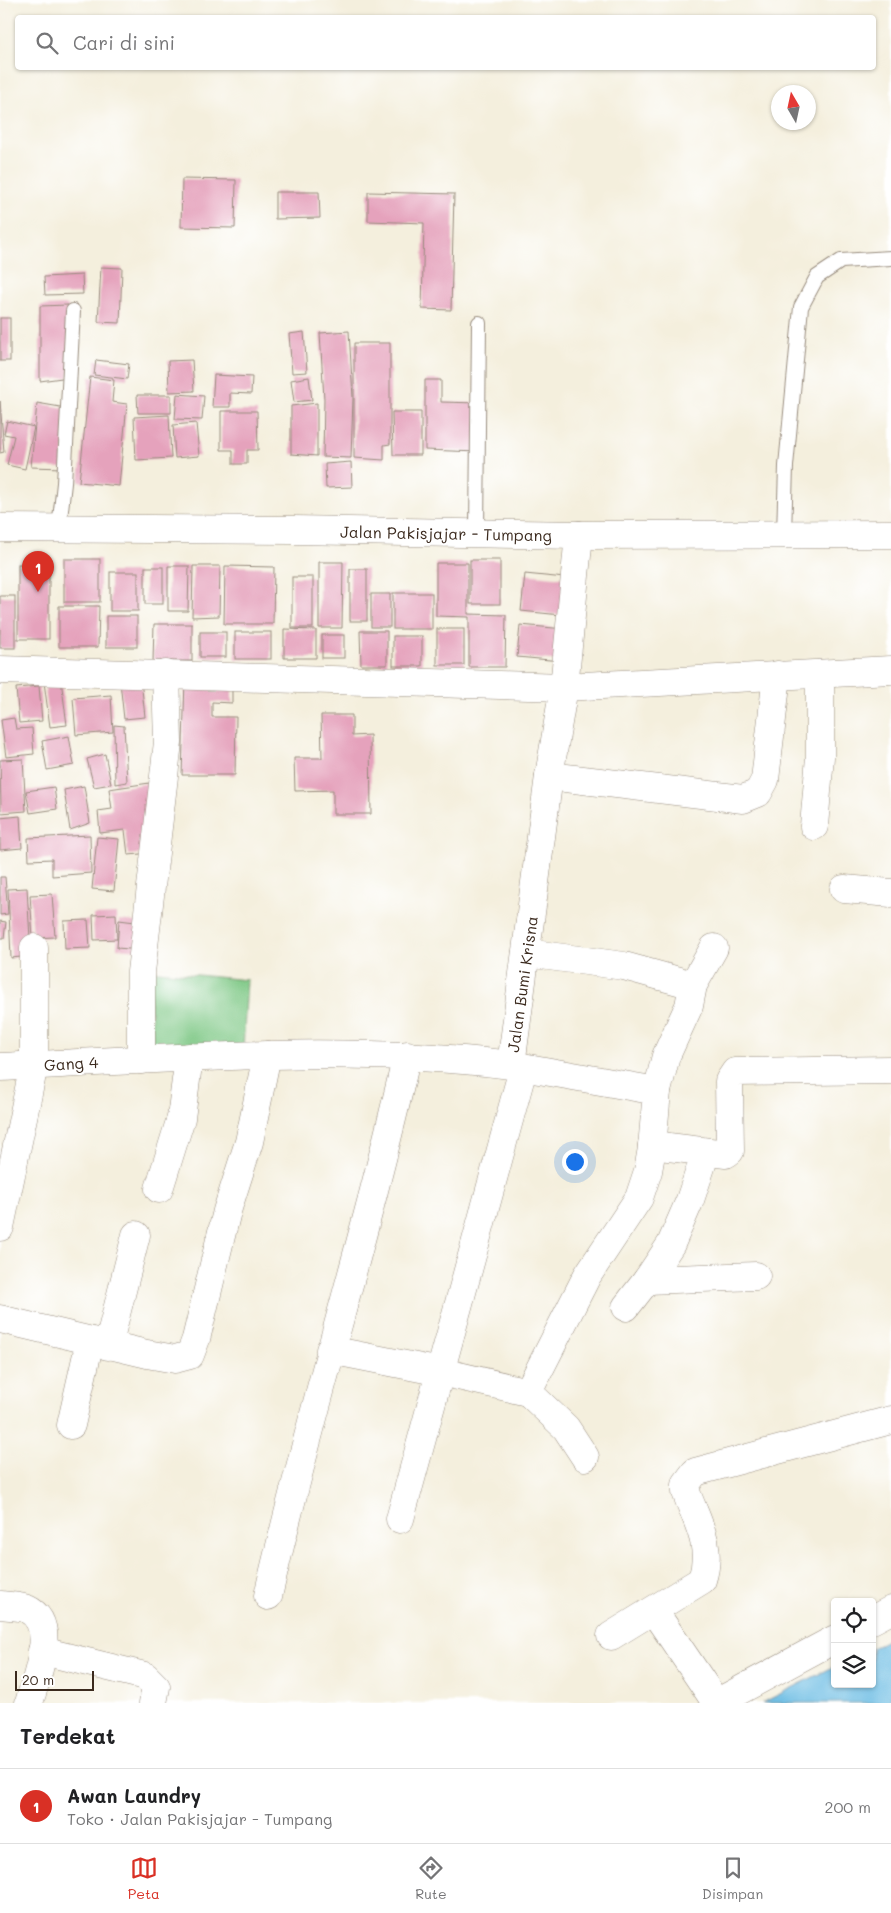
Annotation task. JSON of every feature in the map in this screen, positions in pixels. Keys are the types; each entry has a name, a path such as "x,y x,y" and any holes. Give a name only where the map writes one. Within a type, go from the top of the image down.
{"street":[{"name":"Jalan Pakisjajar - Tumpang","path":"0,528 579,535 891,534"},
{"name":"Jalan Bumi Krisna","path":"141,1060 267,1055 406,1055 517,1067 526,953 549,776 564,687 579,535"},
{"path":"0,670 564,687 891,670"},
{"path":"141,1060 141,972 168,742 166,674"},
{"path":"814,826 820,757 820,674"},
{"path":"549,776 743,799 758,793 764,780 777,675"},
{"path":"844,889 891,893"},
{"path":"2,1213 34,1065 34,948"},
{"path":"528,1392 587,1276 639,1198 648,1171 657,1091 666,1056 689,1006 693,986 714,948"},
{"path":"526,953 624,966 693,986"},
{"path":"0,1319 99,1344 175,1359 190,1355 196,1339 227,1211 249,1142 267,1055"},
{"path":"268,1596 330,1350 381,1169 406,1055"},
{"path":"159,1189 181,1118 189,1057"},
{"name":"Gang 4","path":"0,1067 141,1060"},
{"path":"400,1519 441,1372 517,1067 657,1091"},
{"path":"652,1145 726,1154 730,1151 729,1081 735,1072 891,1070"},
{"path":"626,1307 671,1244 690,1200 706,1152"},
{"path":"71,1425 136,1235"},
{"path":"647,1280 756,1276"},
{"path":"330,1350 441,1372 528,1392 566,1428 584,1457"},
{"path":"611,1636 654,1612 702,1580 708,1562 705,1542 686,1492 686,1484 695,1472 891,1420"},
{"path":"0,1606 25,1608 35,1614 41,1622 45,1634 29,1703"},
{"path":"876,1618 891,1610"},
{"path":"654,1612 715,1701 720,1701 831,1642"},
{"path":"42,1651 145,1676 156,1687 153,1703"}],"lane":[{"path":"784,535 786,466 801,307 818,277 841,261 891,258"},
{"path":"59,528 64,483 73,311"},
{"path":"477,533 479,323"}],"green space":[{"path":"149,970 247,980 243,1050 153,1051"}],"water":[{"path":"891,1638 891,1703 762,1703 831,1668 831,1688 876,1688 876,1646"}],"building":[{"path":"182,179 236,180 235,228 181,227"},
{"path":"275,192 319,192 320,218 275,219"},
{"path":"368,192 454,194 451,310 422,309 424,223 368,221"},
{"path":"101,267 122,268 120,323 98,322"},
{"path":"82,275 83,294 45,295 44,277"},
{"path":"68,305 69,377 40,381 40,306"},
{"path":"0,318 10,318 10,361 0,361"},
{"path":"349,331 353,398 351,458 323,457 324,399 320,333"},
{"path":"304,332 307,372 292,373 289,334"},
{"path":"354,343 390,343 390,444 384,445 384,460 354,458"},
{"path":"96,360 129,364 127,379 94,375"},
{"path":"192,360 194,391 169,392 168,361"},
{"path":"214,375 252,377 251,394 230,393 230,407 212,407"},
{"path":"90,377 114,380 112,402 127,404 119,486 79,482"},
{"path":"309,377 312,400 294,402 291,380"},
{"path":"425,380 441,380 441,402 478,403 478,452 425,450"},
{"path":"177,394 204,396 202,420 175,419"},
{"path":"137,395 171,395 171,413 138,413"},
{"path":"0,401 4,452 0,453"},
{"path":"37,403 66,408 63,468 31,467"},
{"path":"317,403 317,456 291,454 291,406"},
{"path":"221,411 257,411 258,450 247,450 247,464 233,464 233,450 221,450"},
{"path":"392,412 421,412 421,455 393,455"},
{"path":"169,415 171,458 136,460 134,417"},
{"path":"7,421 34,427 25,469 7,465 14,436 4,434"},
{"path":"196,423 199,456 175,458 173,425"},
{"path":"351,462 352,487 326,488 325,464"},
{"path":"64,559 100,559 100,602 64,602"},
{"path":"470,560 500,560 500,604 470,604"},
{"path":"319,562 343,562 342,628 319,628"},
{"path":"436,563 468,563 468,614 506,615 505,667 469,667 469,617 436,616"},
{"path":"18,564 49,564 49,639 18,639"},
{"path":"168,566 189,566 188,611 168,611"},
{"path":"193,566 220,566 219,616 192,617"},
{"path":"225,566 274,567 273,624 224,624"},
{"path":"145,567 163,567 163,604 145,604"},
{"path":"350,569 367,569 367,621 350,621"},
{"path":"110,572 138,572 138,611 110,611"},
{"path":"525,574 565,578 561,615 521,611"},
{"path":"292,577 313,577 313,628 292,628"},
{"path":"393,593 432,593 432,629 393,629"},
{"path":"371,594 390,594 390,627 371,627"},
{"path":"0,596 15,596 15,648 0,648"},
{"path":"59,606 99,606 98,647 59,647"},
{"path":"106,616 137,616 137,647 106,647"},
{"path":"154,624 192,624 192,661 153,661"},
{"path":"520,625 565,629 561,661 517,657"},
{"path":"284,629 316,630 316,658 284,658"},
{"path":"437,629 464,629 464,665 437,665"},
{"path":"360,631 387,631 387,665 361,665"},
{"path":"200,632 226,632 226,657 200,657"},
{"path":"235,632 271,632 271,659 235,659"},
{"path":"322,635 344,635 344,658 322,658"},
{"path":"393,636 422,636 422,666 393,666"},
{"path":"185,679 232,689 232,703 212,702 212,717 236,717 235,775 182,775"},
{"path":"61,680 67,725 50,727 44,682"},
{"path":"141,680 145,717 124,719 120,682"},
{"path":"39,686 42,721 19,723 16,688"},
{"path":"111,695 113,732 76,735 73,698"},
{"path":"321,715 352,715 352,736 370,735 371,814 333,814 333,790 295,791 294,758 322,758"},
{"path":"14,718 16,729 32,728 34,754 6,757 1,720"},
{"path":"114,725 124,726 127,782 115,784"},
{"path":"69,736 74,765 47,770 42,741"},
{"path":"105,754 111,784 94,787 87,759"},
{"path":"23,759 26,811 1,813 0,760"},
{"path":"156,782 159,802 146,804 153,853 128,855 125,830 100,833 98,811 112,809 109,789"},
{"path":"84,786 90,823 70,830 64,790"},
{"path":"54,787 57,809 30,813 26,791"},
{"path":"20,816 22,848 0,850 0,818"},
{"path":"90,835 91,873 52,876 52,859 29,860 28,838"},
{"path":"97,837 119,839 114,891 92,889"},
{"path":"0,877 5,877 8,914 0,915"},
{"path":"27,888 31,956 11,958 8,889"},
{"path":"52,894 55,937 33,938 30,895"},
{"path":"116,914 117,939 94,940 93,915"},
{"path":"88,920 90,948 65,949 64,921"},
{"path":"119,920 143,923 140,950 117,948"},
{"path":"0,921 6,922 4,938 0,938"}],"place":[{"name":"Awan Laundry","path":"38,592"}]}
